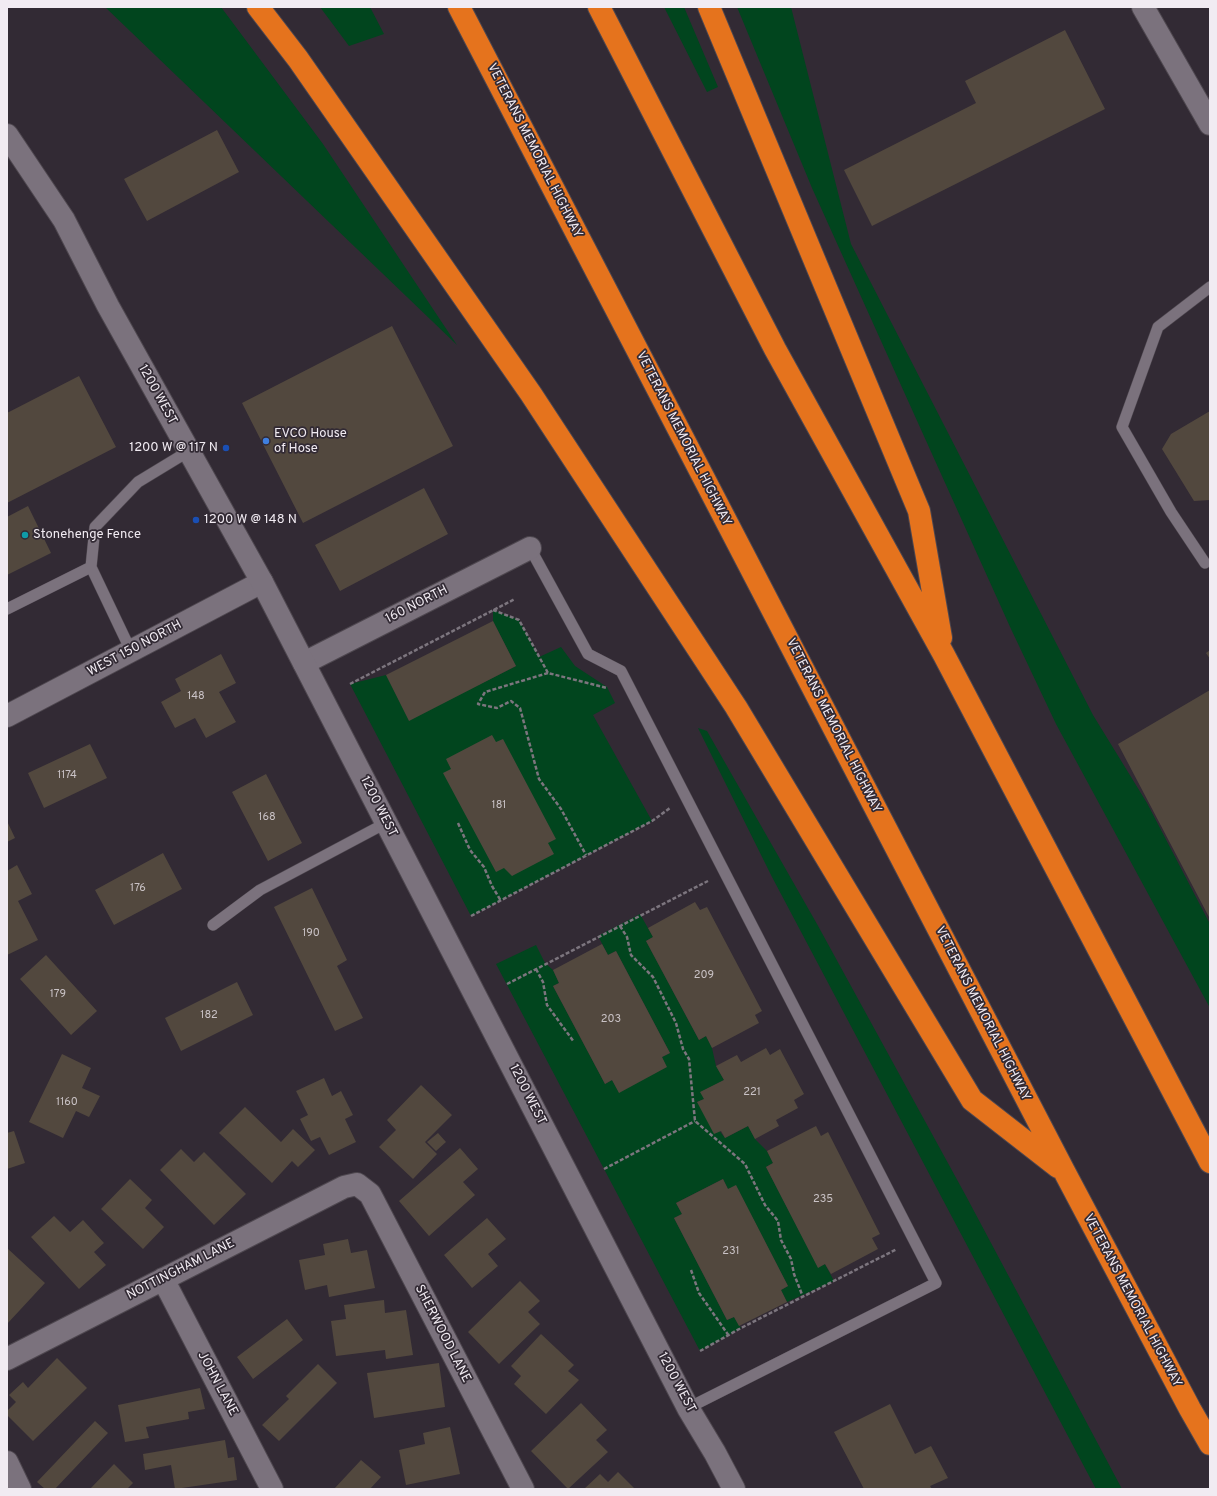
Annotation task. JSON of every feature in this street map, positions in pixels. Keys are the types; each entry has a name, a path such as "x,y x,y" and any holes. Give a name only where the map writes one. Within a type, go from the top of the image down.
{"highway":[{"path":"258,7 302,65 542,410 732,700 972,1100 1064,1171"},
{"name":"VETERANS MEMORIAL HIGHWAY","path":"459,7 1064,1171 1190,1410 1210,1444"},
{"path":"599,7 775,349 944,655 1210,1162"},
{"path":"709,7 919,510 944,655"}],"street":[{"path":"1143,7 1210,124"},
{"name":"1200 WEST","path":"7,135 64,220 108,306 262,582 688,1408 715,1453 734,1489"},
{"name":"160 NORTH","path":"304,663 530,548"},
{"name":"WEST 150 NORTH","path":"7,716 262,582"},
{"name":"NOTTINGHAM LANE","path":"7,1359 344,1187 356,1184"},
{"name":"SHERWOOD LANE","path":"356,1184 370,1194 522,1489"},
{"name":"JOHN LANE","path":"163,1279 272,1489"},
{"path":"7,1462 20,1489"}],"lane":[{"path":"1205,563 1171,512 1122,427 1158,326 1210,287"},
{"path":"131,651 91,567 95,527 138,482 189,451"},
{"path":"530,548 588,654 622,672 936,1282 688,1408"},
{"path":"7,609 91,567"},
{"path":"213,926 260,890 386,823"}],"path":[{"path":"350,684 515,599"},
{"path":"493,610 519,620 548,673"},
{"path":"586,855 561,809 539,779 520,708 511,701 497,708 478,704 485,692 548,673 607,687 610,692"},
{"path":"667,801 674,815"},
{"path":"471,916 652,821 670,808"},
{"path":"458,823 470,850 484,867 492,886 501,900"},
{"path":"507,984 709,881 705,874"},
{"path":"620,926 627,937 631,955 653,977 676,1023 683,1049 689,1059 695,1120 745,1164 764,1205 778,1221 781,1240 791,1259 794,1274 803,1297"},
{"path":"536,969 544,982 547,1005 574,1042"},
{"path":"604,1169 695,1120"},
{"path":"700,1351 902,1246"},
{"path":"691,1270 699,1293 729,1336"}],"green space":[{"path":"105,7 221,7 323,144 457,345"},
{"path":"320,7 370,7 384,34 349,46"},
{"path":"664,7 684,7 718,87 707,92"},
{"path":"737,7 791,7 851,244 1093,715 1147,803 1210,924 1210,1008 1056,724 1011,629 812,188"},
{"path":"493,610 519,620 539,657 561,647 575,666 607,687 615,703 593,715 652,821 471,916 350,684 386,675 409,720 516,666 493,621"},
{"path":"698,728 707,731 817,924 966,1196 1122,1489 1096,1489 772,877"},
{"path":"640,914 653,937 646,941 699,1040 706,1036 712,1048 716,1066 724,1080 701,1092 704,1099 697,1102 725,1138 748,1126 755,1139 767,1151 773,1163 766,1167 818,1267 825,1264 834,1281 787,1302 781,1290 788,1286 736,1186 728,1189 723,1179 676,1203 682,1214 674,1218 727,1320 734,1317 741,1328 700,1351 496,964 536,945 545,963 553,970 559,983 553,986 605,1084 612,1080 619,1092 666,1067 662,1057 670,1053 616,951 608,955 598,936"}],"building":[{"path":"1065,30 1105,109 872,226 844,170 976,103 965,81"},
{"path":"217,130 239,172 147,221 124,179"},
{"path":"392,326 453,446 303,523 242,403"},
{"path":"79,376 116,447 7,503 7,413"},
{"path":"1210,411 1210,500 1194,501 1162,449 1171,434"},
{"path":"424,488 448,534 340,591 315,545"},
{"name":"Stonehenge Fence","path":"28,506 51,553 7,575 7,517"},
{"path":"493,621 516,666 409,721 386,675"},
{"path":"1210,650 1210,659 1206,653"},
{"path":"221,654 236,683 219,692 236,722 206,738 195,718 175,728 161,702 181,691 175,679"},
{"path":"1210,690 1210,919 1118,744"},
{"path":"492,735 496,742 503,739 556,839 548,843 554,854 512,876 504,868 496,872 443,773 451,769 446,759"},
{"path":"90,744 107,778 44,808 28,773"},
{"path":"266,774 302,843 268,861 232,792"},
{"path":"7,821 15,838 7,842"},
{"path":"163,853 182,889 114,925 95,890"},
{"path":"17,865 32,894 18,901 38,940 7,955 7,871"},
{"path":"312,888 347,960 337,966 363,1018 335,1031 274,907"},
{"path":"695,902 700,910 707,907 762,1011 755,1015 759,1023 712,1048 706,1036 699,1040 646,941 653,937 648,928"},
{"path":"602,944 608,955 616,951 670,1053 662,1057 667,1067 619,1093 612,1080 605,1084 553,986 559,983 553,970"},
{"path":"46,955 97,1011 71,1035 20,979"},
{"path":"237,982 253,1015 181,1051 165,1018"},
{"path":"766,1048 770,1055 780,1049 804,1094 794,1100 798,1108 776,1120 779,1126 755,1139 748,1126 725,1138 721,1131 714,1134 697,1102 704,1099 700,1092 724,1080 716,1066 737,1055 741,1062"},
{"path":"62,1054 91,1068 82,1088 100,1096 89,1117 76,1111 63,1138 29,1122"},
{"path":"324,1078 332,1096 341,1091 353,1115 345,1119 356,1142 329,1155 320,1137 311,1141 300,1119 308,1115 296,1091"},
{"path":"421,1085 452,1115 425,1142 437,1154 413,1179 379,1147 396,1130 387,1120"},
{"path":"245,1107 281,1142 293,1129 315,1150 298,1167 292,1161 272,1183 219,1133"},
{"path":"816,1126 821,1136 828,1132 880,1234 872,1238 878,1249 831,1274 825,1264 818,1268 766,1167 773,1163 767,1151"},
{"path":"14,1131 25,1163 7,1169 7,1133"},
{"path":"438,1133 446,1142 436,1151 427,1142"},
{"path":"460,1148 478,1169 463,1182 475,1195 429,1236 399,1201"},
{"path":"181,1149 194,1162 204,1152 246,1194 214,1225 160,1170"},
{"path":"130,1179 152,1200 145,1208 164,1227 143,1249 101,1209"},
{"path":"723,1179 728,1189 736,1185 788,1286 781,1290 787,1302 739,1326 734,1317 727,1320 674,1218 682,1214 676,1203"},
{"path":"54,1216 70,1232 83,1220 104,1243 94,1252 106,1265 79,1289 31,1237"},
{"path":"487,1218 506,1239 488,1254 498,1266 472,1288 444,1255"},
{"path":"348,1239 351,1253 367,1250 375,1288 329,1297 327,1285 305,1290 299,1260 325,1255 323,1244"},
{"path":"7,1248 45,1283 7,1324"},
{"path":"520,1281 540,1301 528,1312 540,1324 499,1364 468,1332"},
{"path":"384,1300 385,1313 406,1310 413,1355 386,1359 385,1350 336,1356 331,1321 346,1319 344,1305"},
{"path":"287,1319 303,1340 253,1379 237,1357"},
{"path":"541,1334 574,1365 568,1371 579,1380 546,1414 514,1384 521,1376 511,1366"},
{"path":"57,1358 87,1388 33,1441 7,1415 7,1411 16,1402 9,1395 23,1382 28,1388"},
{"path":"439,1363 445,1407 374,1418 367,1373"},
{"path":"318,1364 337,1383 279,1441 262,1425 289,1399 286,1396"},
{"path":"200,1388 205,1409 188,1412 189,1419 146,1427 149,1438 125,1442 118,1405"},
{"path":"581,1403 607,1430 596,1440 608,1452 568,1489 531,1451"},
{"path":"890,1404 915,1454 931,1446 948,1478 930,1486 932,1489 864,1489 834,1432"},
{"path":"95,1421 108,1433 55,1489 45,1489 37,1482"},
{"path":"450,1427 460,1474 406,1485 399,1450 425,1444 423,1433"},
{"path":"225,1440 228,1458 234,1457 237,1480 175,1489 171,1465 145,1470 143,1454"},
{"path":"361,1460 381,1477 370,1489 334,1489"},
{"path":"114,1464 133,1483 127,1489 90,1489"},
{"path":"618,1472 635,1489 584,1489 600,1474 608,1482"}],"place":[{"name":"EVCO House of Hose","path":"266,441"},
{"name":"1200 W @ 117 N","path":"226,448"},
{"name":"1200 W @ 148 N","path":"196,520"},
{"name":"Stonehenge Fence","path":"25,535"}]}
